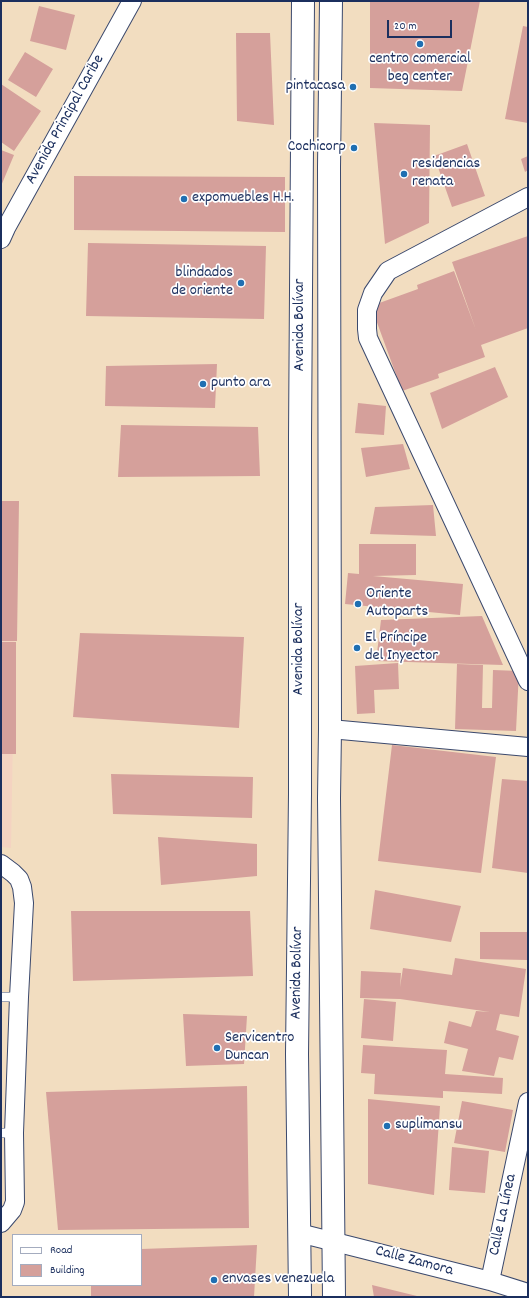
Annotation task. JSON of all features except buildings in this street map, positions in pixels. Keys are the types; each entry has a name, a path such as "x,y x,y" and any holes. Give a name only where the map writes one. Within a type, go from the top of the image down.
{"street":[{"name":"Avenida Principal Caribe","path":"1,239 132,1"},
{"name":"Avenida Bolívar","path":"300,1297 297,1046 300,794 300,436 303,1"},
{"name":"Avenida Bolívar","path":"331,1 329,168 329,798 334,1297"},
{"path":"528,197 388,271 373,293 367,310 367,329 368,338 528,681"},
{"path":"330,729 528,747"},
{"path":"1,864 13,873 19,880 24,895 19,997 8,1133 15,1202 12,1210 1,1223"},
{"name":"Calle La Línea","path":"490,1282 528,1102"},
{"name":"Calle Zamora","path":"300,1233 528,1293"}],"lane":[{"path":"1,997 19,997"}],"shaded area":[{"path":"1,504 17,504 11,848 1,847"}],"place":[{"name":"centro comercial beg center","path":"420,44"},
{"name":"pintacasa","path":"353,87"},
{"name":"Cochicorp","path":"354,148"},
{"name":"residencias renata","path":"404,174"},
{"name":"expomuebles H.H.","path":"184,199"},
{"name":"blindados de oriente","path":"241,283"},
{"name":"punto ara","path":"203,384"},
{"name":"Oriente Autoparts","path":"358,604"},
{"name":"El Príncipe del Inyector","path":"357,648"},
{"name":"Servicentro Duncan","path":"217,1048"},
{"name":"suplimansu","path":"387,1126"},
{"name":"envases venezuela","path":"214,1280"}]}
